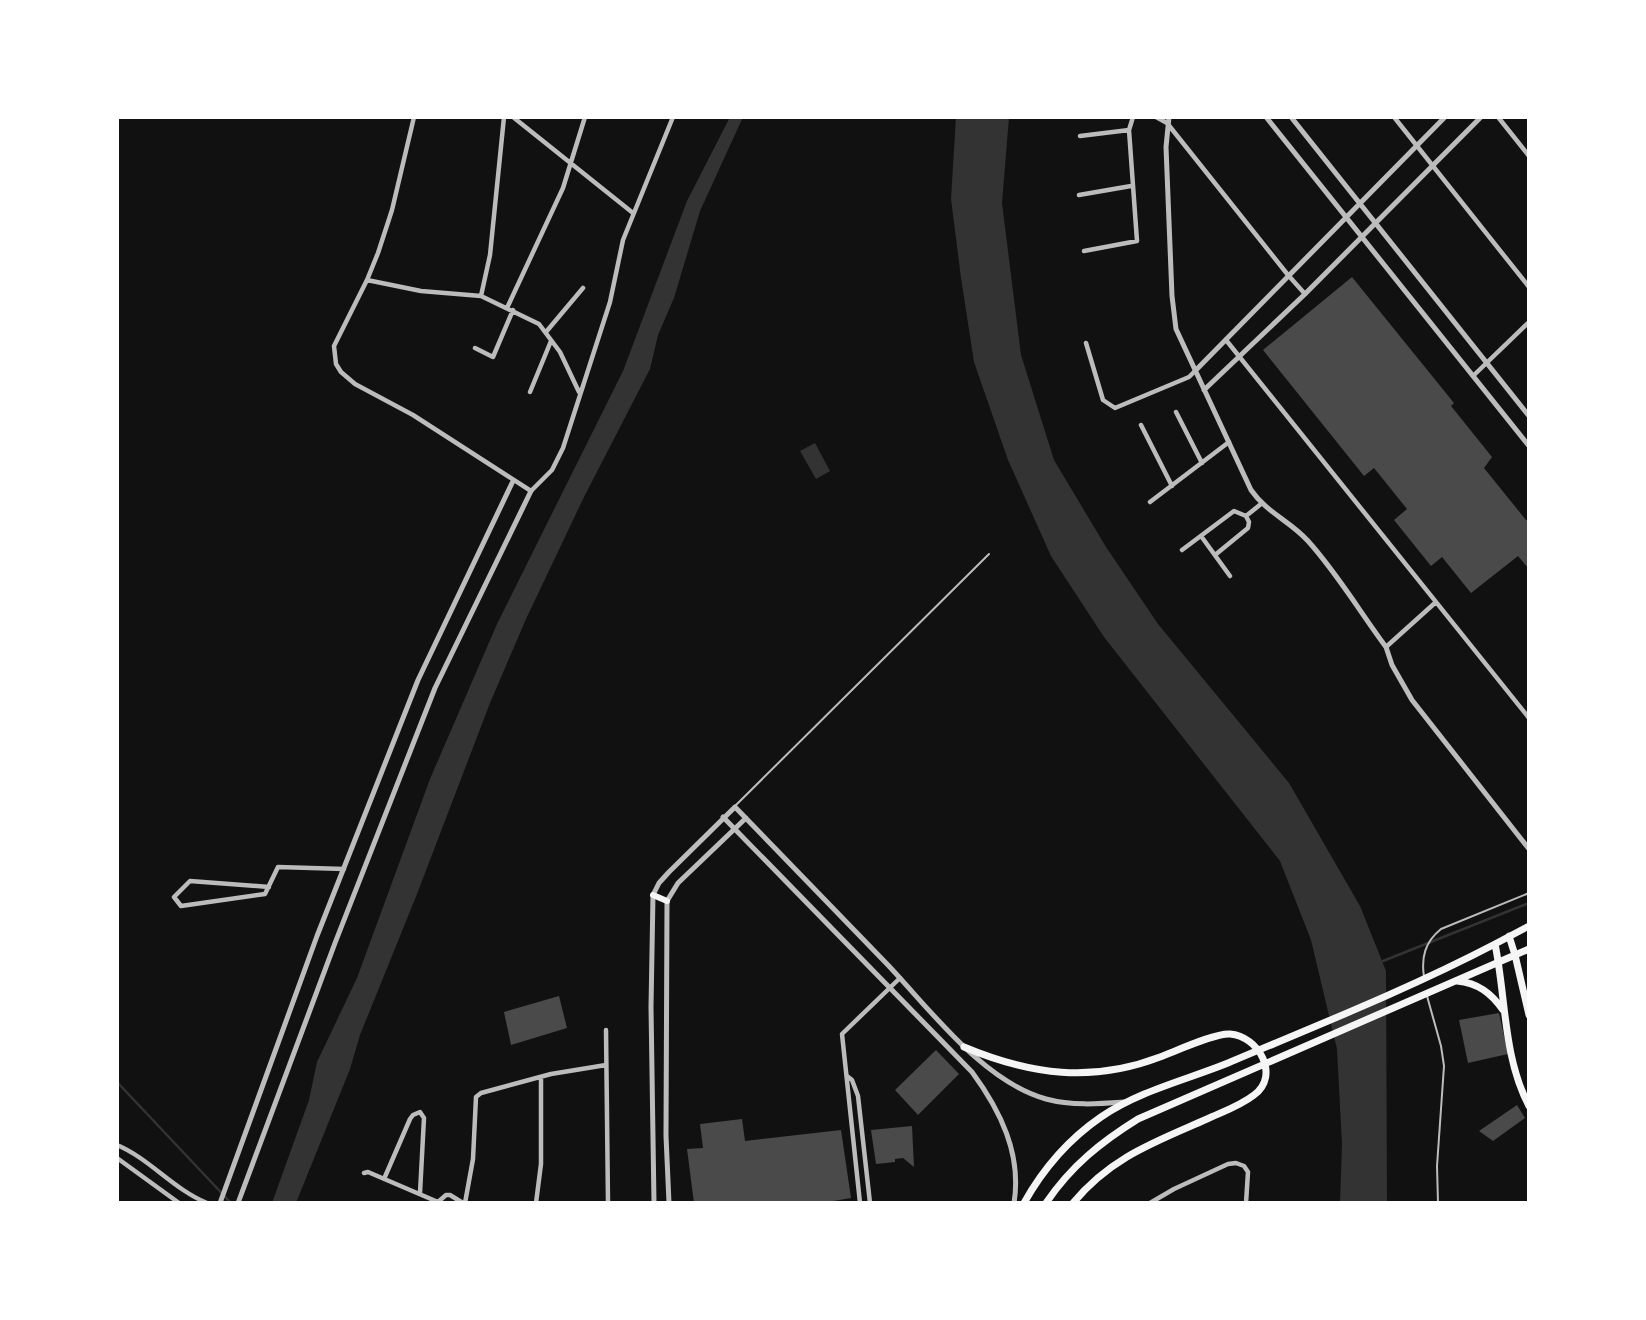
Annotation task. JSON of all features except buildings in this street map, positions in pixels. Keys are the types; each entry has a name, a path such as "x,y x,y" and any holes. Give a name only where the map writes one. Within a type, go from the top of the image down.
{"main road":[{"path":"653,895 667,901"},
{"path":"1024,1203 1035,1182 1074,1139 1101,1117 1128,1101 1225,1064 1445,970 1529,926"},
{"path":"1509,936 1529,1015"},
{"path":"1495,944 1504,1011 1517,1074 1529,1106"},
{"path":"1046,1203 1076,1164 1110,1136 1138,1119 1529,949"},
{"path":"1453,982 1480,986 1504,1011"},
{"path":"964,1047 990,1058 1029,1067 1083,1074 1136,1066 1225,1033 1245,1037 1257,1046 1265,1065 1265,1078 1256,1094 1238,1105 1126,1155 1073,1203"}],"street":[{"path":"414,117 392,210 367,280 334,346 336,364 355,384 414,415 531,491"},
{"path":"481,296 493,234 504,117"},
{"path":"513,117 633,213"},
{"path":"475,348 493,357 510,309 563,188 586,117"},
{"path":"238,1203 335,943 435,688 531,491 552,470 563,448 610,302 623,240 673,117"},
{"path":"1084,251 1137,241 1129,130 1133,117"},
{"path":"1156,117 1168,120 1305,294"},
{"path":"1266,117 1529,446"},
{"path":"1291,117 1529,416"},
{"path":"1394,117 1529,287"},
{"path":"1086,343 1104,400 1115,408 1189,377 1445,117"},
{"path":"1204,390 1305,294 1481,117"},
{"path":"1498,117 1529,156"},
{"path":"1168,120 1166,147 1172,296 1176,329 1251,490 1261,504 1308,540 1386,647 1392,664 1412,700 1529,849"},
{"path":"1080,136 1129,130"},
{"path":"1079,195 1132,186"},
{"path":"367,280 421,291 481,296 539,324 552,340 579,393"},
{"path":"546,332 583,288"},
{"path":"1473,376 1529,322"},
{"path":"530,392 552,340"},
{"path":"1226,340 1529,718"},
{"path":"1176,412 1202,463"},
{"path":"1141,425 1171,486"},
{"path":"1150,502 1229,442"},
{"path":"220,1203 344,869 418,680 513,481"},
{"path":"1246,516 1261,504"},
{"path":"1182,550 1234,511 1246,516 1248,528 1215,555"},
{"path":"1201,536 1230,576"},
{"path":"1386,647 1436,602"},
{"path":"654,1203 651,1033 653,895 668,872 735,807 964,1047 999,1075 1045,1099 1072,1104 1128,1101"},
{"path":"723,817 890,986 972,1072 992,1098 1001,1116 1014,1162 1014,1203"},
{"path":"669,1203 666,1136 667,901 678,883 746,818"},
{"path":"268,887 190,881 174,897 181,906 265,894 278,867 344,869"},
{"path":"860,1203 842,1034 900,978"},
{"path":"606,1030 608,1203"},
{"path":"364,1173 438,1202 441,1197 450,1195 464,1203 473,1159 476,1097 481,1093 577,1068 606,1065"},
{"path":"847,1076 852,1080 858,1096 870,1203"},
{"path":"536,1203 541,1164 541,1077"},
{"path":"384,1179 410,1119 420,1112 424,1118 420,1194"},
{"path":"117,1145 184,1193 207,1203"},
{"path":"117,1158 179,1203 184,1193"},
{"path":"1150,1203 1174,1189 1228,1164 1236,1163 1244,1166 1248,1172 1246,1203"}],"lane":[{"path":"735,807 989,554"},
{"path":"1437,1203 1444,1066 1429,1006 1422,960 1433,935 1449,924 1529,892"}],"shaded area":[{"path":"730,117 743,117 700,211 674,298 658,335 650,369 584,497 526,619 490,703 296,1203 272,1203 309,1100 317,1062 357,978 430,779 497,624 623,371 687,201"},
{"path":"956,117 1009,117 1002,203 1021,355 1054,460 1106,547 1158,624 1289,783 1360,906 1386,971 1387,1203 1340,1203 1342,1144 1337,1049 1311,940 1280,861 1104,637 1051,556 1008,460 974,362 961,278 951,199"},
{"path":"815,443 830,471 816,479 800,451"}],"waterway":[{"path":"1383,961 1529,903"},
{"path":"117,1082 231,1203"}]}
